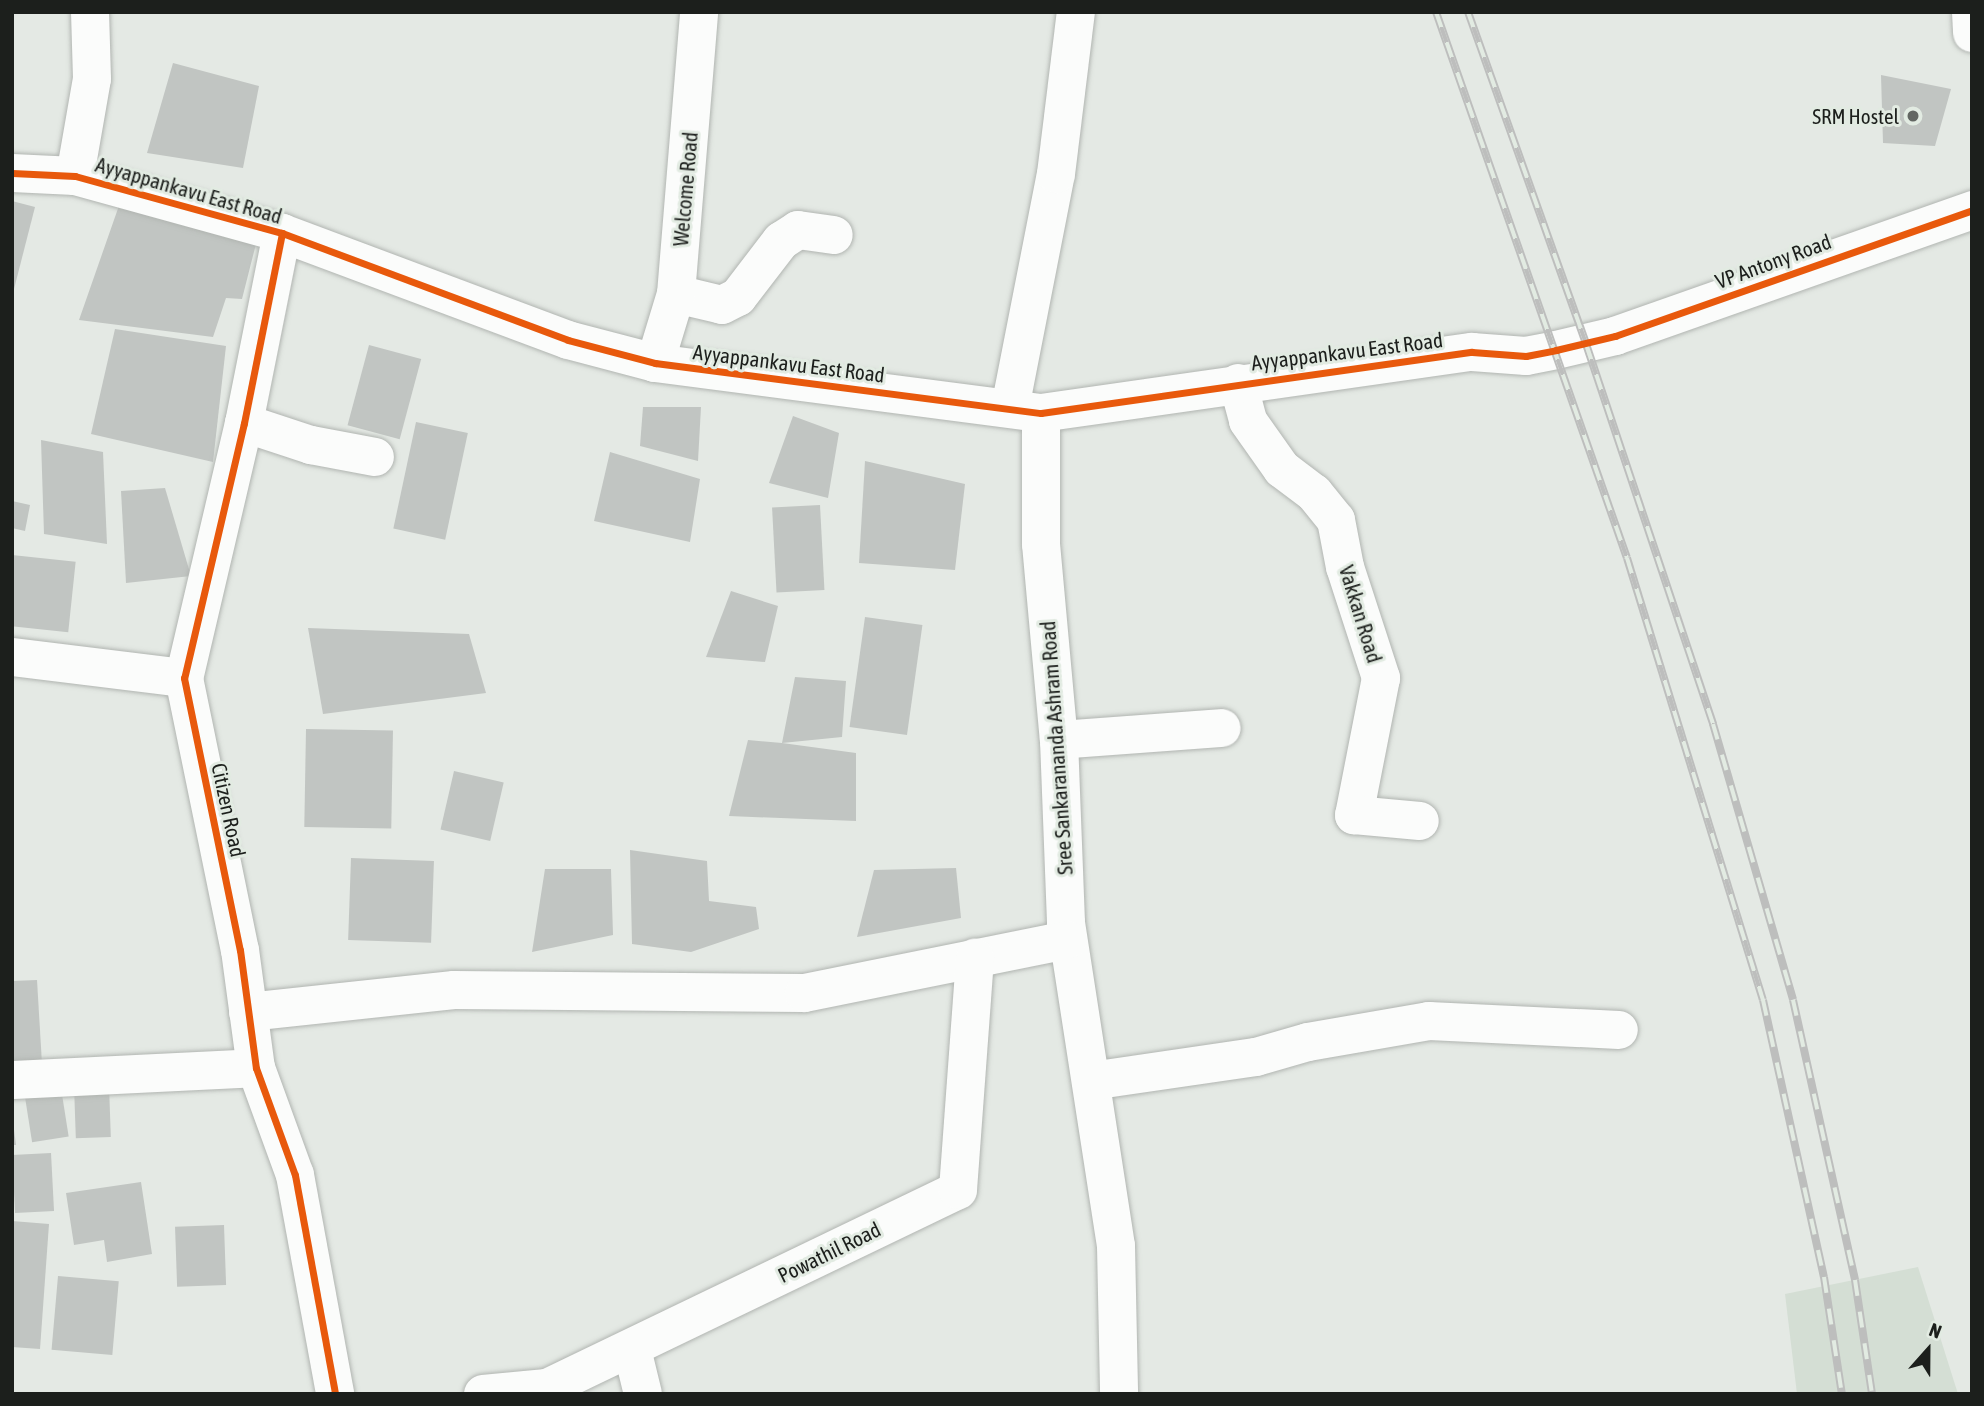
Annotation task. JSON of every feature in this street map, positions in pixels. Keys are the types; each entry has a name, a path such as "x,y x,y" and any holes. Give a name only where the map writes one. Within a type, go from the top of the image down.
{"street":[{"path":"75,176 92,79 90,12"},
{"name":"Welcome Road","path":"655,363 676,294 699,12"},
{"name":"Sree Sankarananda Ashram Road","path":"1076,12 1026,410 1059,740 1068,940 1116,1246 1119,1394"},
{"path":"1970,12 1972,33"},
{"name":"Ayyappankavu East Road","path":"12,173 75,176 282,233 568,340 655,363 1026,410 1472,352 1526,356 1586,344"},
{"name":"VP Antony Road","path":"1586,344 1972,211"},
{"path":"676,294 722,305 738,297 781,241 798,230 835,235"},
{"name":"Citizen Road","path":"282,233 244,423 184,678 240,950 256,1068 295,1175 335,1394"},
{"name":"Vakkan Road","path":"1238,383 1248,421 1282,469 1314,493 1336,520 1345,567 1381,678 1354,815 1420,821"},
{"path":"244,423 311,446 375,457"},
{"path":"12,657 184,678"},
{"path":"1059,740 1222,728"},
{"path":"248,1012 454,990 804,993 1068,940"},
{"name":"Powathil Road","path":"483,1394 547,1388 958,1190 975,958"},
{"path":"1091,1081 1256,1057 1308,1042 1429,1021 1619,1030"},
{"path":"12,1080 256,1068"},
{"path":"632,1349 643,1394"}],"shaded area":[{"path":"1918,1267 1958,1394 1797,1394 1785,1294"}],"building":[{"path":"173,63 259,86 243,168 147,153"},
{"name":"SRM Hostel","path":"1881,75 1951,89 1935,146 1883,143"},
{"path":"122,197 258,236 242,299 226,298 213,337 79,320"},
{"path":"12,201 35,207 13,293 12,293"},
{"path":"115,329 226,346 213,462 91,434"},
{"path":"369,345 421,359 400,439 348,425"},
{"path":"643,407 701,407 698,461 640,446"},
{"path":"793,416 839,433 828,498 769,483"},
{"path":"416,422 468,433 445,540 393,529"},
{"path":"41,440 103,452 107,544 44,534"},
{"path":"610,452 700,479 690,542 594,521"},
{"path":"865,461 965,484 955,570 859,563"},
{"path":"165,488 191,576 126,583 121,491"},
{"path":"12,501 30,505 25,531 12,528"},
{"path":"820,505 824,590 777,592 772,508"},
{"path":"12,555 76,562 68,632 12,626"},
{"path":"731,591 778,606 765,662 706,657"},
{"path":"865,617 922,625 907,735 850,727"},
{"path":"308,628 469,634 486,693 323,714"},
{"path":"795,677 846,681 842,737 782,743"},
{"path":"306,729 393,731 391,829 304,827"},
{"path":"748,740 856,753 856,821 729,816"},
{"path":"454,771 504,782 490,841 441,829"},
{"path":"630,850 707,861 709,901 756,907 759,929 691,952 632,944"},
{"path":"351,858 434,861 431,943 348,940"},
{"path":"956,868 961,918 857,937 874,870"},
{"path":"545,869 611,869 613,935 532,952"},
{"path":"37,980 42,1064 12,1065 12,981"},
{"path":"109,1085 111,1137 76,1138 74,1086"},
{"path":"61,1088 69,1136 32,1142 24,1094"},
{"path":"12,1114 16,1145 12,1145"},
{"path":"51,1153 54,1211 15,1213 12,1155"},
{"path":"141,1182 152,1254 107,1262 104,1240 74,1245 66,1193"},
{"path":"12,1221 49,1224 40,1349 12,1347"},
{"path":"224,1225 226,1285 177,1287 175,1227"},
{"path":"58,1276 119,1281 112,1355 52,1350"}],"railway":[{"path":"1436,12 1627,558 1763,1000 1824,1277 1842,1394"},
{"path":"1468,12 1586,344 1713,724 1793,1000 1855,1280 1872,1394"}],"cycle path":[{"path":"12,173 75,176 282,233 568,340 655,363 1041,413 1472,352 1526,356 1556,350 1615,336 1972,210"},
{"path":"282,233 244,423 184,678 240,950 256,1068 295,1175 335,1394"}],"place":[{"name":"SRM Hostel","path":"1913,116"}]}
